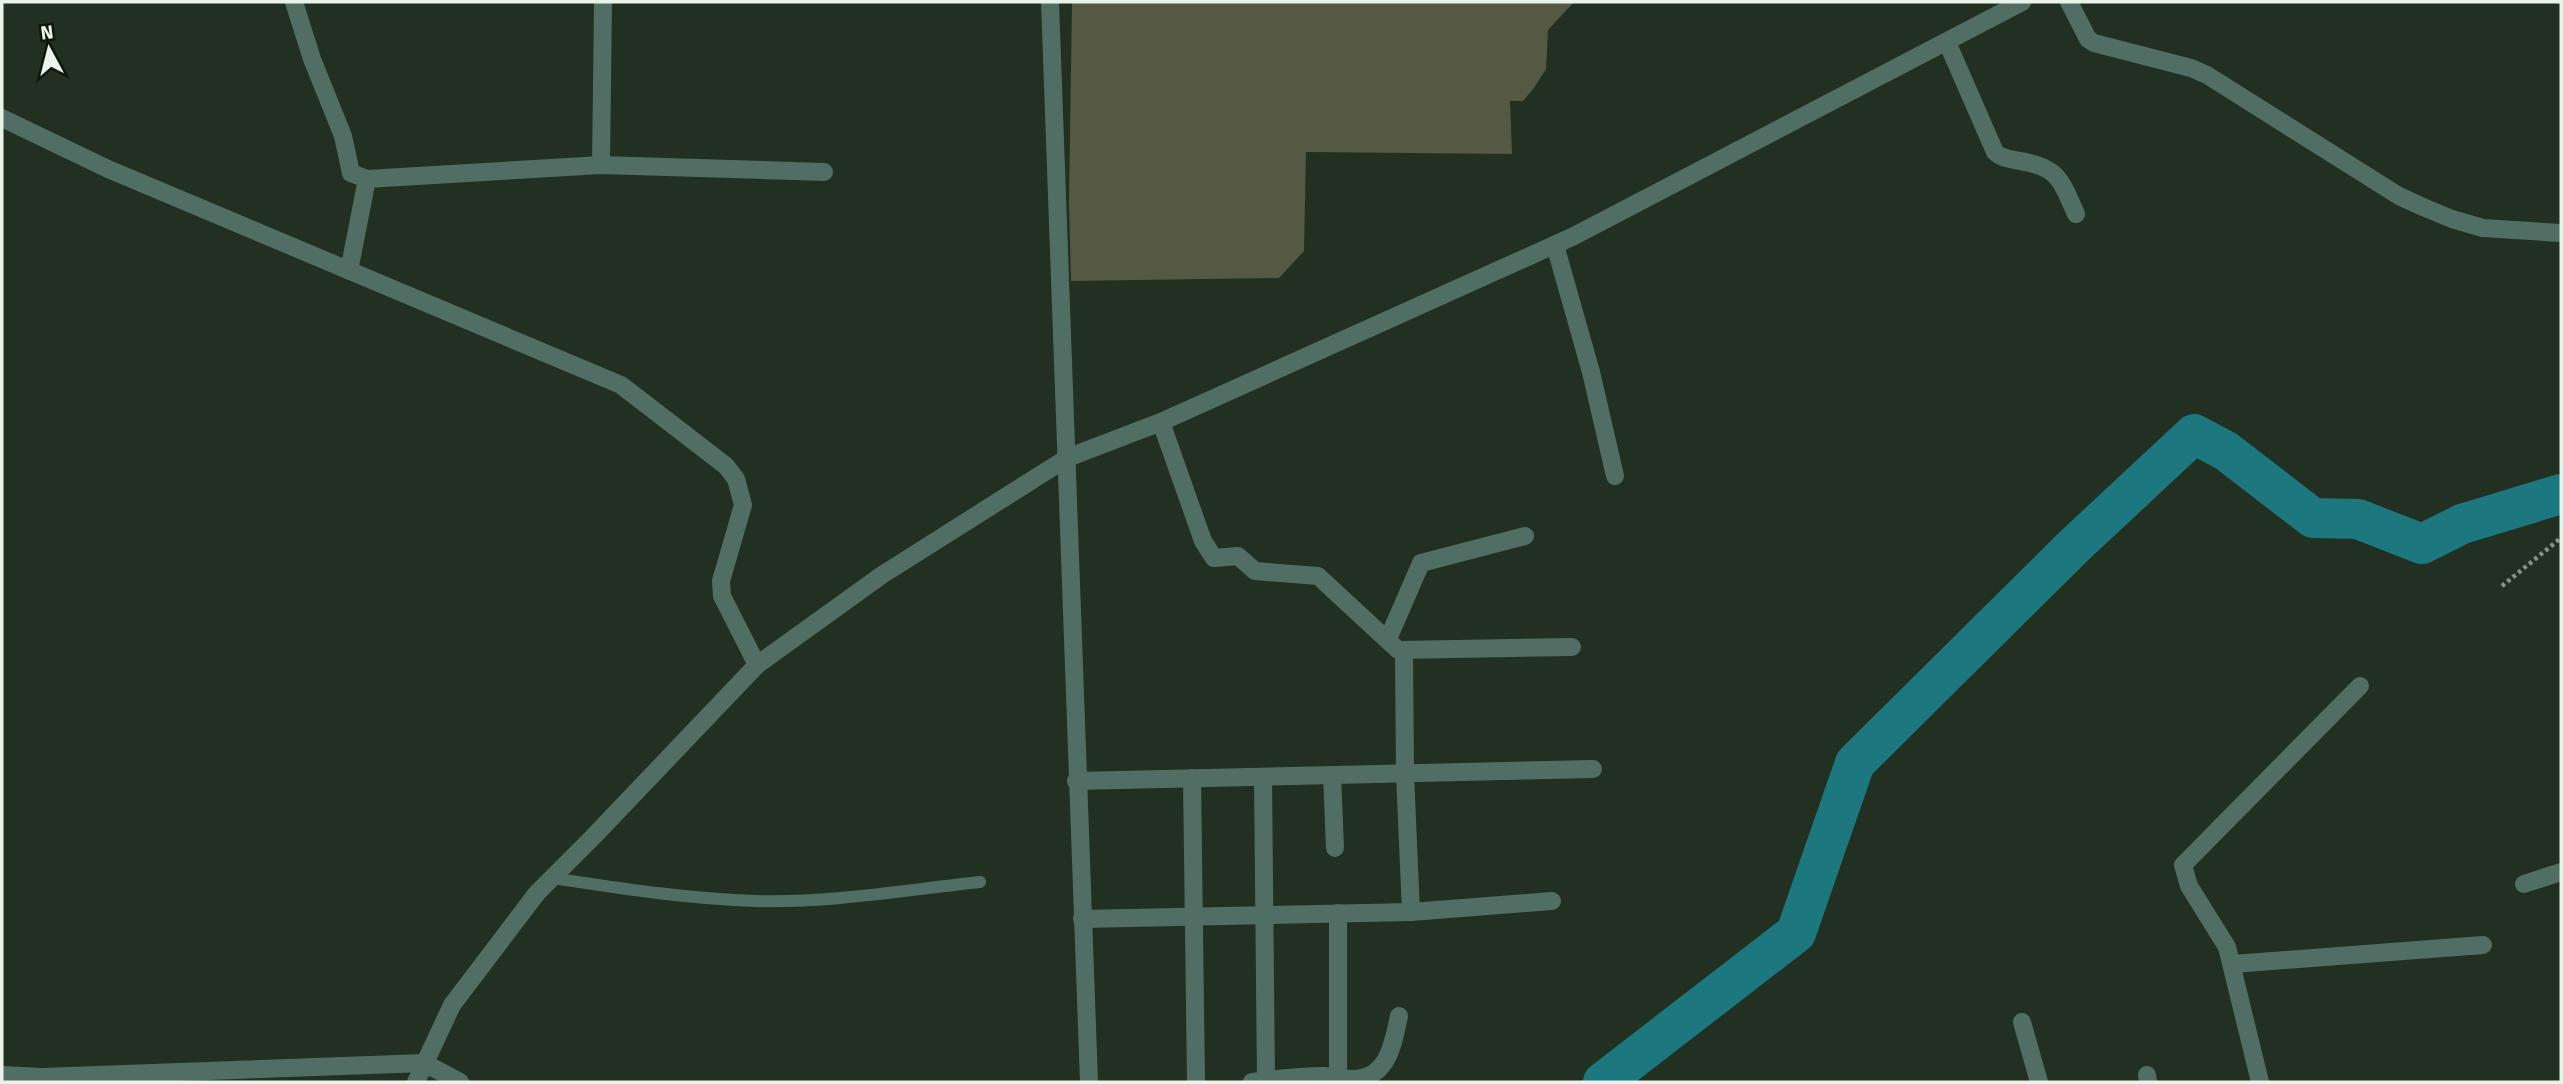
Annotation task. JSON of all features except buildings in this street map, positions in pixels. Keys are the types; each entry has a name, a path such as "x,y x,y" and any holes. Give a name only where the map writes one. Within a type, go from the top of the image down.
{"street":[{"path":"294,2 312,60 343,136 351,173 367,179 601,165 824,172"},
{"path":"601,165 603,2"},
{"path":"1050,2 1088,1082"},
{"path":"416,1082 452,1005 537,892 757,665 882,575 1067,458 1161,422 1555,245 2022,2"},
{"path":"2069,2 2088,39 2094,43 2191,68 2207,75 2399,196 2452,219 2483,228 2561,233"},
{"path":"1947,42 1995,152 2002,158 2040,164 2050,169 2059,176 2076,214"},
{"path":"2,118 108,169 621,385 726,466 736,479 743,505 721,582 722,596 757,665"},
{"path":"349,271 367,179"},
{"path":"1555,245 1591,372 1615,476"},
{"path":"1161,422 1203,541 1214,558 1238,556 1255,571 1318,576 1398,650 1572,647"},
{"path":"1388,639 1422,563 1525,536"},
{"path":"1404,651 1405,774 1411,912"},
{"path":"2260,1082 2227,947 2189,886 2183,864 2360,685"},
{"path":"1076,781 1593,769"},
{"path":"1332,775 1335,848"},
{"path":"1263,777 1265,915 1261,1082 1325,1076 1352,1080 1366,1077 1380,1069 1391,1054 1399,1016"},
{"path":"1192,778 1196,1082"},
{"path":"2524,884 2561,872"},
{"path":"1082,919 1411,912 1552,901"},
{"path":"1338,913 1338,1078"},
{"path":"2233,964 2483,945"},
{"path":"2022,1021 2039,1082"},
{"path":"2,1074 42,1077 424,1063 460,1082"}],"lane":[{"path":"552,878 633,891 756,901 818,900 981,882"}],"path":[{"path":"2502,586 2561,538"}],"waterway":[{"path":"1603,1082 1796,933 1855,763 2073,547 2194,434 2226,451 2313,518 2358,519 2422,544 2462,524 2561,494"}]}
